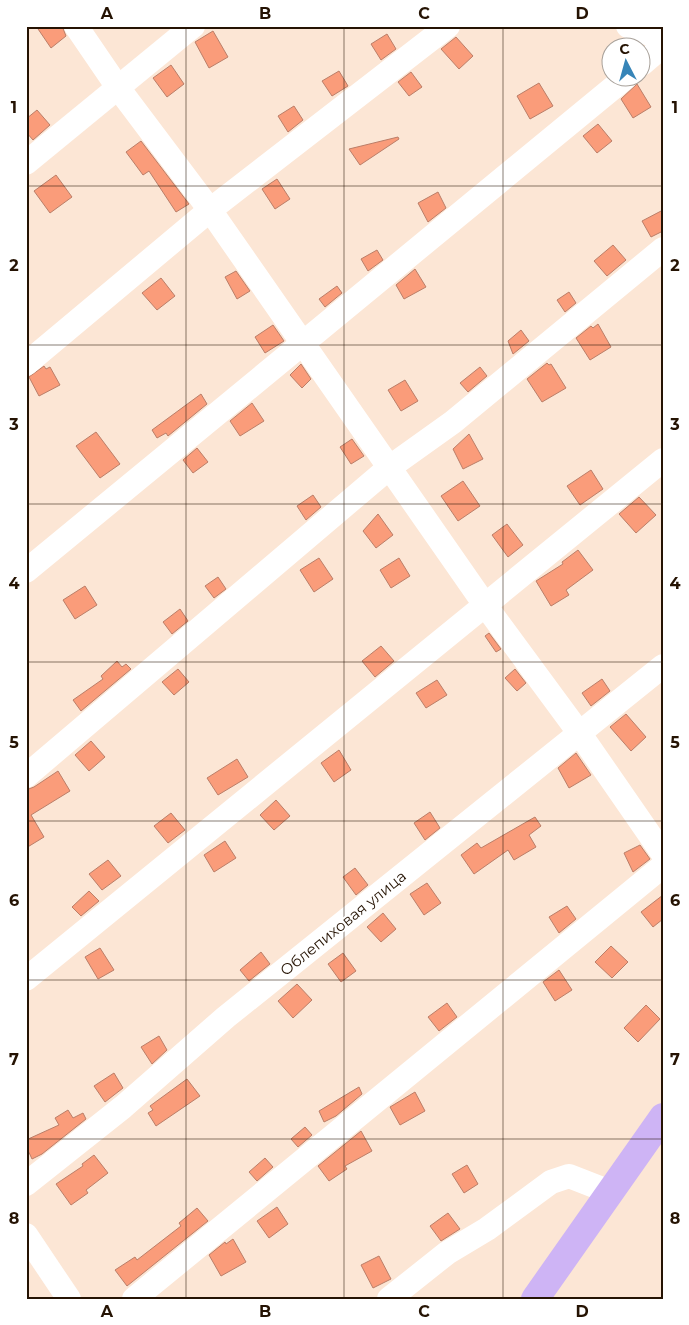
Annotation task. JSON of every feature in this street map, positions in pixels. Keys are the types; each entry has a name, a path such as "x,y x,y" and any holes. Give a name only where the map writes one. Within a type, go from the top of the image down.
{"main road":[{"path":"535,1299 663,1117"}],"street":[{"path":"76,26 119,89 210,210 485,605 580,734 663,854"},
{"path":"26,163 119,89 193,26"},
{"path":"26,364 210,210 448,26"},
{"path":"628,26 663,39"},
{"path":"652,55 663,46"},
{"path":"26,571 613,88"},
{"path":"26,776 390,467 453,422 663,249"},
{"path":"26,979 663,460"},
{"name":"Облепиховая улица","path":"26,1184 123,1107 226,1017 663,666"},
{"path":"134,1299 663,866"},
{"path":"389,1299 447,1253 488,1229 551,1182 569,1176 610,1192"},
{"path":"26,1235 70,1299"}],"building":[{"path":"36,26 62,26 66,36 51,48"},
{"path":"213,31 228,57 209,68 195,42"},
{"path":"387,34 396,49 381,60 371,44"},
{"path":"456,37 473,56 459,69 441,49"},
{"path":"171,65 184,84 167,97 153,78"},
{"path":"339,71 348,86 332,96 322,81"},
{"path":"411,72 422,87 409,96 398,82"},
{"path":"539,83 553,106 530,119 517,96"},
{"path":"633,88 639,88 651,107 633,118 621,99"},
{"path":"294,106 303,120 288,132 278,116"},
{"path":"37,110 50,125 33,140 26,132 26,119"},
{"path":"598,124 612,141 597,153 583,136"},
{"path":"398,137 399,139 360,165 349,149"},
{"path":"141,141 189,204 176,212 149,171 143,175 126,152"},
{"path":"56,175 72,197 50,213 34,191"},
{"path":"277,179 290,199 275,209 262,189"},
{"path":"438,192 446,208 428,222 418,203"},
{"path":"663,210 663,231 651,237 642,221"},
{"path":"613,245 626,260 607,276 594,261"},
{"path":"377,250 383,260 368,271 361,259"},
{"path":"415,269 426,287 404,299 396,285"},
{"path":"236,271 250,291 237,299 225,277"},
{"path":"161,278 175,296 157,310 142,293"},
{"path":"337,286 342,293 325,307 319,299"},
{"path":"569,292 576,303 565,312 557,300"},
{"path":"598,324 611,347 590,360 576,338 591,326 593,328"},
{"path":"273,325 284,341 265,353 255,337"},
{"path":"521,330 529,341 513,354 508,341"},
{"path":"547,363 551,364 566,388 542,402 527,379"},
{"path":"301,364 311,379 302,388 290,375"},
{"path":"44,366 46,369 50,367 60,385 39,396 29,377"},
{"path":"480,367 487,376 468,392 460,383"},
{"path":"405,380 418,401 401,411 388,390"},
{"path":"201,394 207,404 168,436 166,433 157,438 152,430"},
{"path":"252,403 264,421 240,436 230,421"},
{"path":"96,432 120,464 100,478 76,446"},
{"path":"469,434 483,459 463,469 453,449"},
{"path":"352,439 364,456 351,464 340,447"},
{"path":"197,448 208,462 193,473 183,460"},
{"path":"591,470 603,489 580,505 567,486"},
{"path":"463,481 480,506 458,521 441,496"},
{"path":"313,495 321,507 306,520 297,506"},
{"path":"639,497 656,515 636,533 619,514"},
{"path":"378,514 393,535 376,548 363,531"},
{"path":"507,524 523,545 508,557 492,535"},
{"path":"578,550 593,570 566,590 569,595 551,606 536,581 563,564 562,562"},
{"path":"319,558 333,579 314,592 300,570"},
{"path":"399,558 410,576 391,588 380,570"},
{"path":"218,577 226,589 214,598 205,586"},
{"path":"85,586 97,605 75,619 63,600"},
{"path":"180,609 188,621 172,634 163,622"},
{"path":"489,633 501,649 496,652 485,636"},
{"path":"381,646 394,661 375,677 362,661"},
{"path":"117,661 122,667 126,664 131,669 81,711 73,700 103,679 101,676"},
{"path":"178,669 189,682 174,695 162,682"},
{"path":"515,669 526,683 517,691 505,678"},
{"path":"602,679 610,691 591,706 582,693"},
{"path":"437,680 447,695 426,708 416,693"},
{"path":"626,714 646,737 631,751 610,727"},
{"path":"91,741 105,757 89,771 75,755"},
{"path":"339,750 351,770 334,782 321,763"},
{"path":"576,753 591,775 569,788 558,768"},
{"path":"237,759 248,777 218,795 207,778"},
{"path":"58,771 70,791 31,815 44,837 26,848 26,790 34,787"},
{"path":"276,800 290,816 274,830 260,815"},
{"path":"430,812 440,828 425,840 414,823"},
{"path":"171,813 185,830 168,843 154,826"},
{"path":"535,817 541,826 529,835 536,847 514,860 508,850 474,874 461,855 477,843 481,848"},
{"path":"225,841 236,858 214,872 204,855"},
{"path":"640,845 650,859 633,872 624,853"},
{"path":"108,860 121,876 102,890 89,874"},
{"path":"355,868 368,885 356,895 343,877"},
{"path":"427,883 441,903 424,915 410,894"},
{"path":"89,891 99,901 81,916 72,907"},
{"path":"663,895 663,919 653,927 641,912"},
{"path":"567,906 576,919 559,933 549,917"},
{"path":"383,913 396,929 381,942 367,927"},
{"path":"611,946 628,962 612,978 595,962"},
{"path":"100,948 114,970 98,979 85,957"},
{"path":"261,952 270,964 249,981 240,970"},
{"path":"343,953 356,971 341,982 328,964"},
{"path":"559,970 572,990 555,1001 543,982"},
{"path":"297,984 312,1000 293,1018 278,1001"},
{"path":"447,1003 457,1017 439,1031 428,1017"},
{"path":"646,1005 660,1019 638,1042 624,1028"},
{"path":"159,1036 167,1050 152,1064 141,1047"},
{"path":"114,1073 123,1088 105,1102 94,1086"},
{"path":"187,1079 200,1096 156,1126 148,1113 153,1110 150,1106"},
{"path":"359,1087 362,1094 336,1116 324,1122 319,1111"},
{"path":"415,1092 425,1111 400,1125 390,1107"},
{"path":"68,1110 73,1118 83,1113 86,1119 42,1154 32,1159 26,1146 26,1140 59,1125 55,1118"},
{"path":"305,1127 312,1135 298,1147 291,1139"},
{"path":"361,1131 372,1151 345,1166 347,1169 329,1181 318,1166"},
{"path":"94,1155 108,1173 86,1190 88,1193 71,1205 56,1184 83,1166 82,1164"},
{"path":"265,1158 273,1167 257,1181 249,1172"},
{"path":"467,1165 478,1184 464,1193 452,1174"},
{"path":"277,1207 288,1224 269,1238 257,1221"},
{"path":"197,1208 208,1221 127,1286 115,1270 135,1257 137,1260 181,1226 179,1223"},
{"path":"448,1213 460,1229 441,1241 430,1226"},
{"path":"233,1239 246,1262 221,1276 209,1255 225,1242 226,1244"},
{"path":"379,1256 391,1279 373,1288 361,1265"}]}
